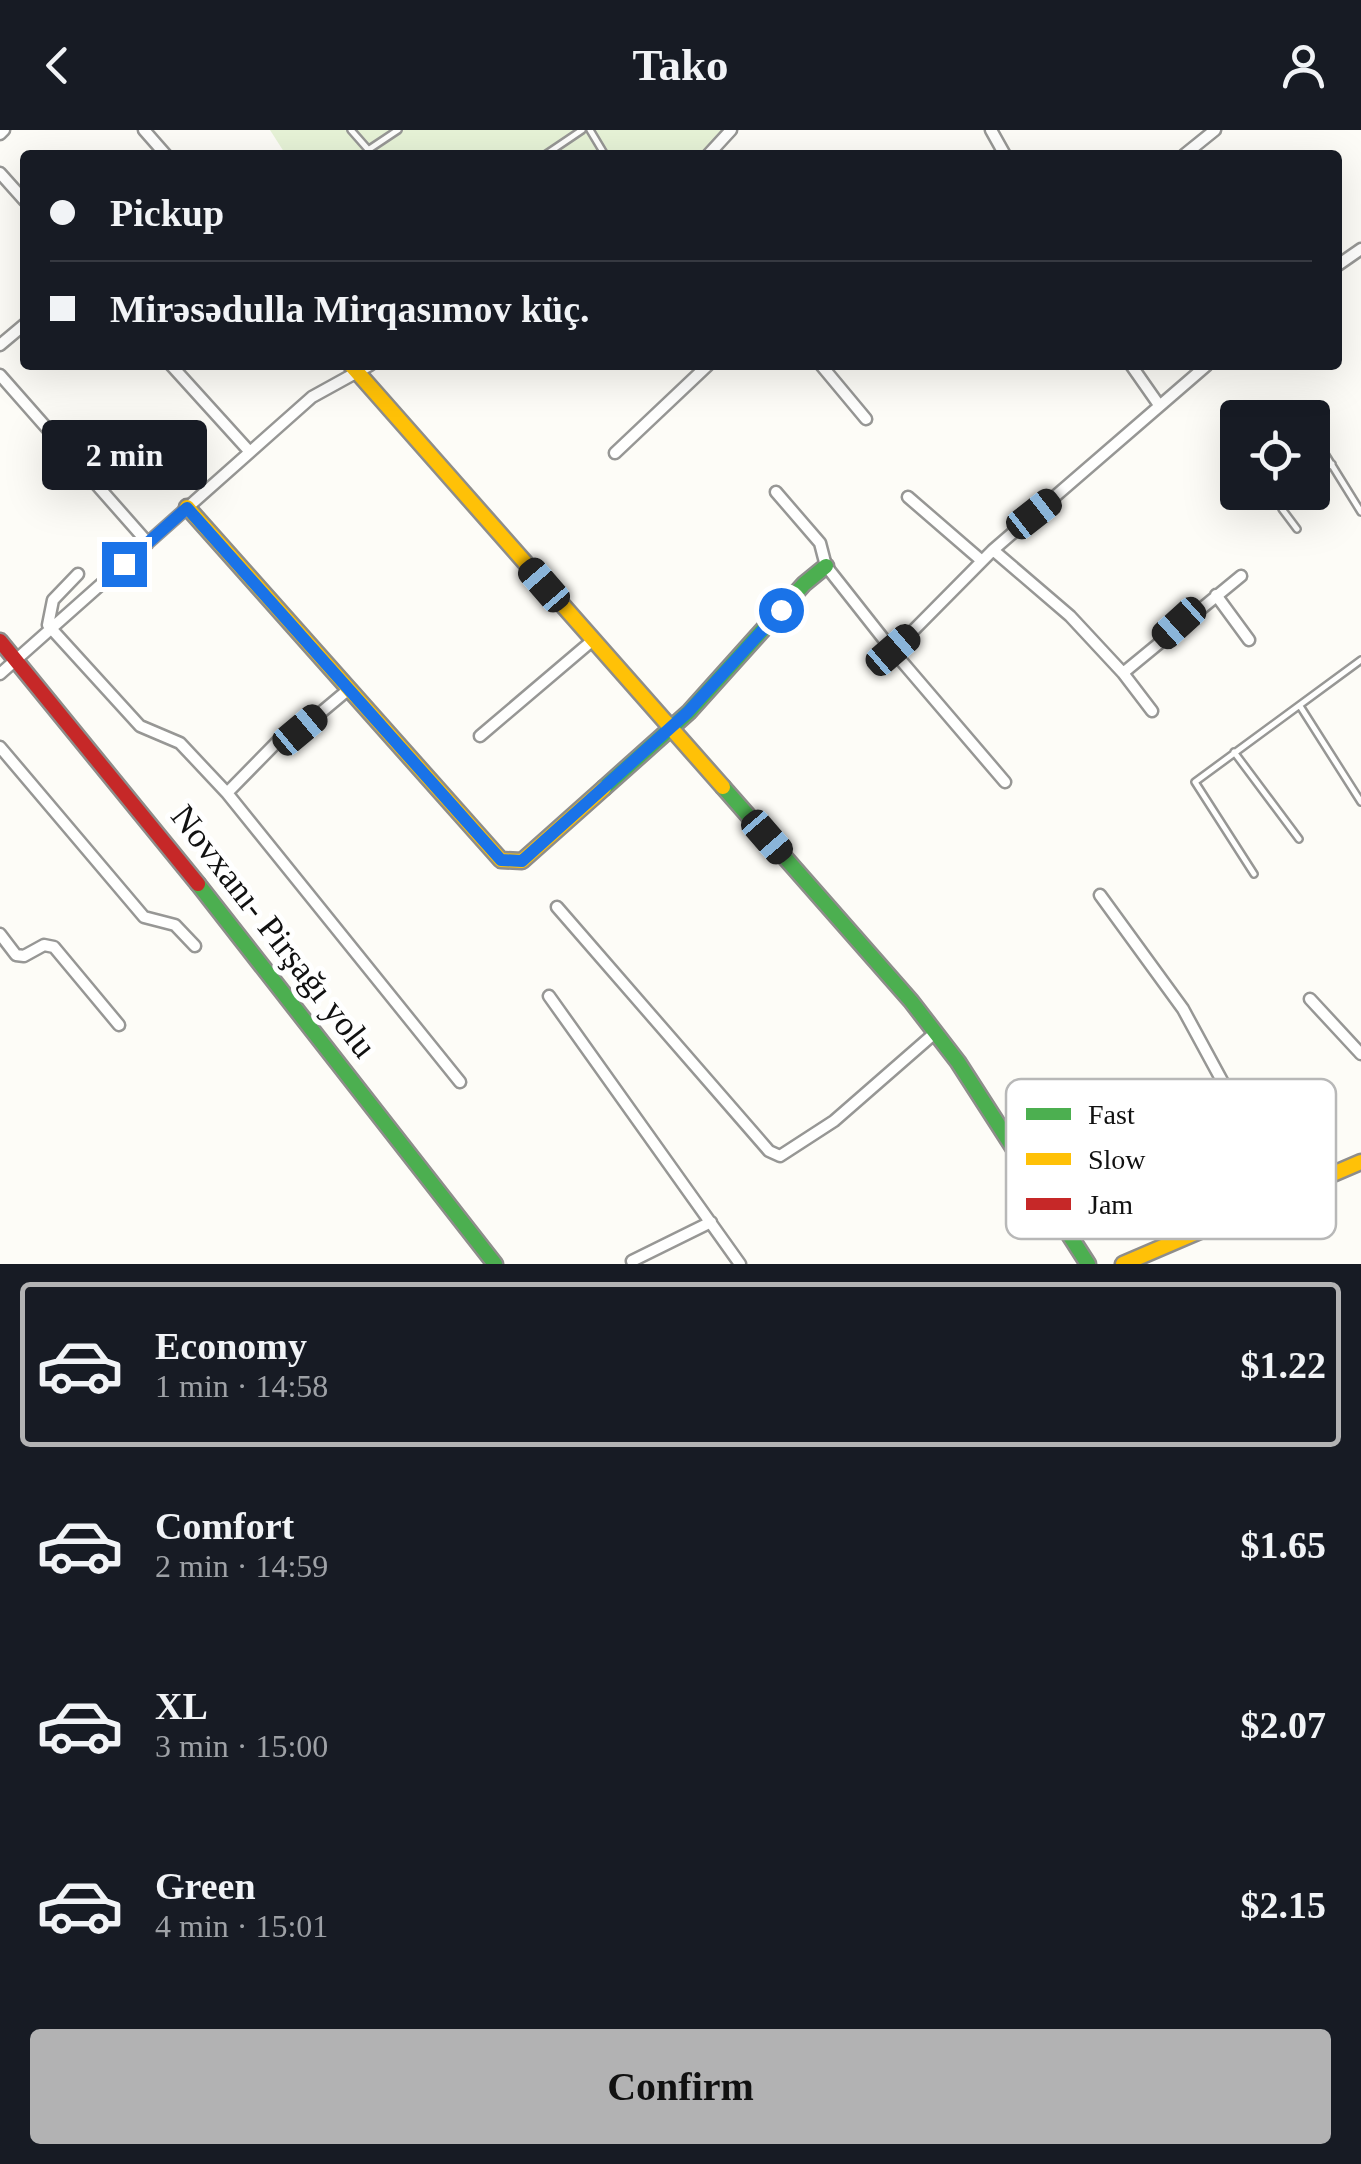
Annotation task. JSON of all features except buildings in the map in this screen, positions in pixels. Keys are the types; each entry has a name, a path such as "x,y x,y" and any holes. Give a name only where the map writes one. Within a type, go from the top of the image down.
{"street":[{"path":"144,130 162,150"},
{"path":"712,150 730,130"},
{"path":"1190,150 1215,130"},
{"path":"0,173 20,195"},
{"path":"0,345 20,328"},
{"path":"175,370 250,452"},
{"path":"0,674 325,386 354,370"},
{"path":"362,370 936,1032 1006,1139"},
{"path":"615,453 703,370"},
{"path":"825,370 866,419"},
{"path":"1134,370 1159,405"},
{"path":"893,650 993,550 1201,370"},
{"path":"0,375 148,542"},
{"path":"776,492 820,543 826,566 1005,782"},
{"path":"908,497 982,561"},
{"path":"187,508 501,860 511,864 522,861 671,728 804,584 826,566"},
{"path":"993,550 1070,616 1124,673 1152,711"},
{"path":"78,574 53,600 47,620 51,628 140,726 180,743 227,793 460,1082"},
{"path":"1124,673 1241,576"},
{"path":"1216,595 1249,640"},
{"path":"480,736 594,640"},
{"name":"Novxanı- Pirşağı yolu","path":"0,641 359,1087 495,1264"},
{"path":"300,730 349,689"},
{"path":"227,793 278,741"},
{"path":"0,747 144,917 175,925 195,946"},
{"path":"1100,895 1182,1010 1220,1079"},
{"path":"557,907 770,1151 780,1156 789,1154 834,1122 936,1032"},
{"path":"0,934 16,955 24,956 44,945 54,948 118,1025"},
{"path":"549,996 740,1264"},
{"path":"1310,999 1361,1054"},
{"path":"1336,1173 1361,1162"},
{"path":"632,1261 711,1222"},
{"path":"1072,1239 1088,1264"},
{"path":"1124,1264 1182,1239"}],"lane":[{"path":"351,130 368,150"},
{"path":"374,150 398,130"},
{"path":"552,150 582,130"},
{"path":"1330,461 1361,512"},
{"path":"1283,510 1297,530"},
{"path":"1254,874 1195,782 1361,660"},
{"path":"1300,706 1361,802"},
{"path":"1234,752 1299,839"}],"green space":[{"path":"270,130 723,130 705,150 283,150"}],"traffic: fast":[{"path":"604,788 689,712 804,584 826,566"},
{"path":"723,787 911,1001 958,1062 1006,1137"},
{"path":"198,884 495,1264"},
{"path":"1072,1239 1088,1264"}],"traffic: slow":[{"path":"355,370 723,787"},
{"path":"187,507 501,860 522,861 604,788"},
{"path":"1336,1173 1361,1162"},
{"path":"1123,1264 1181,1239"}],"traffic: jam":[{"path":"0,641 198,884"}],"route":[{"path":"124,564 187,508 501,860 511,864 522,861 688,712 781,610"}]}
